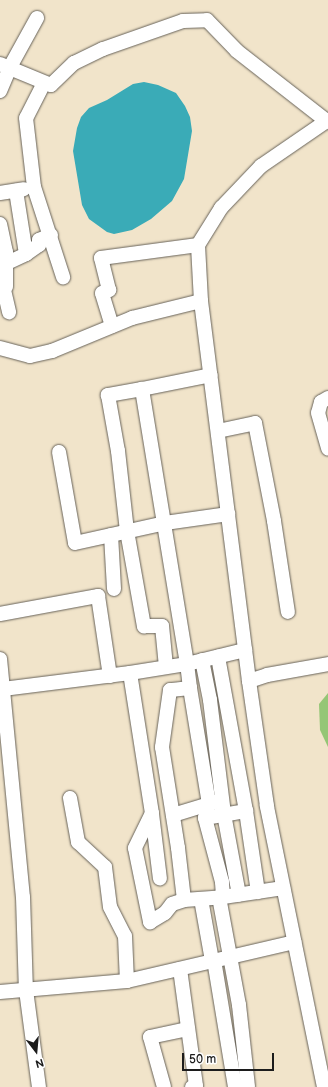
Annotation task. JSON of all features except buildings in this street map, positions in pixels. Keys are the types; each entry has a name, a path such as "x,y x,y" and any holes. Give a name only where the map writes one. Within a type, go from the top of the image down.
{"street":[{"path":"0,91 5,65 37,18"},
{"path":"5,65 44,83 54,84 74,63 103,49 183,21 207,20 237,51 328,121 261,166 221,208 198,244 201,301 212,375 249,681 267,806 324,1087"},
{"path":"44,83 26,118 34,187 51,235 63,277"},
{"path":"0,193 34,187"},
{"path":"16,191 26,254"},
{"path":"0,224 6,252 3,260 4,290 9,312"},
{"path":"3,260 26,254 39,245 39,240 51,235"},
{"path":"112,326 102,293 109,290 101,258 198,244"},
{"path":"0,348 30,356 52,352 132,318 201,301"},
{"path":"166,668 162,626 144,626 127,531 118,451 108,395 212,375"},
{"path":"142,388 188,664 190,688 216,802 224,814 239,895"},
{"path":"328,398 321,402 318,413 328,449"},
{"path":"218,430 255,423 274,521 288,612"},
{"path":"59,452 75,548 127,531 165,523 228,514"},
{"path":"111,535 114,589"},
{"path":"0,614 98,596 110,676"},
{"path":"4,689 130,674 188,664 245,650"},
{"path":"218,656 246,811 258,892"},
{"path":"0,659 4,689 22,897 26,990 39,1087"},
{"path":"202,660 210,700 216,802 205,818 222,882 221,897 231,957 248,1087"},
{"path":"249,681 267,675 328,664"},
{"path":"130,674 152,813 160,879"},
{"path":"184,900 162,747 170,690 190,688"},
{"path":"70,798 78,842 105,867 110,907 125,936 127,981"},
{"path":"172,815 216,802"},
{"path":"205,818 246,811"},
{"path":"152,813 135,848 150,922 165,913 172,904 184,900 239,895 283,888"},
{"path":"201,899 235,1087"},
{"path":"0,992 127,981 295,942"},
{"path":"180,969 196,1086 192,1087"},
{"path":"164,1087 150,1037 188,1029"}],"green space":[{"path":"328,693 328,747 320,730 319,704"}],"water":[{"path":"144,82 158,85 176,93 185,106 190,117 192,131 184,179 172,201 151,219 132,230 114,234 107,232 89,219 82,205 73,151 77,128 81,117 89,108 107,100 133,84"}]}
